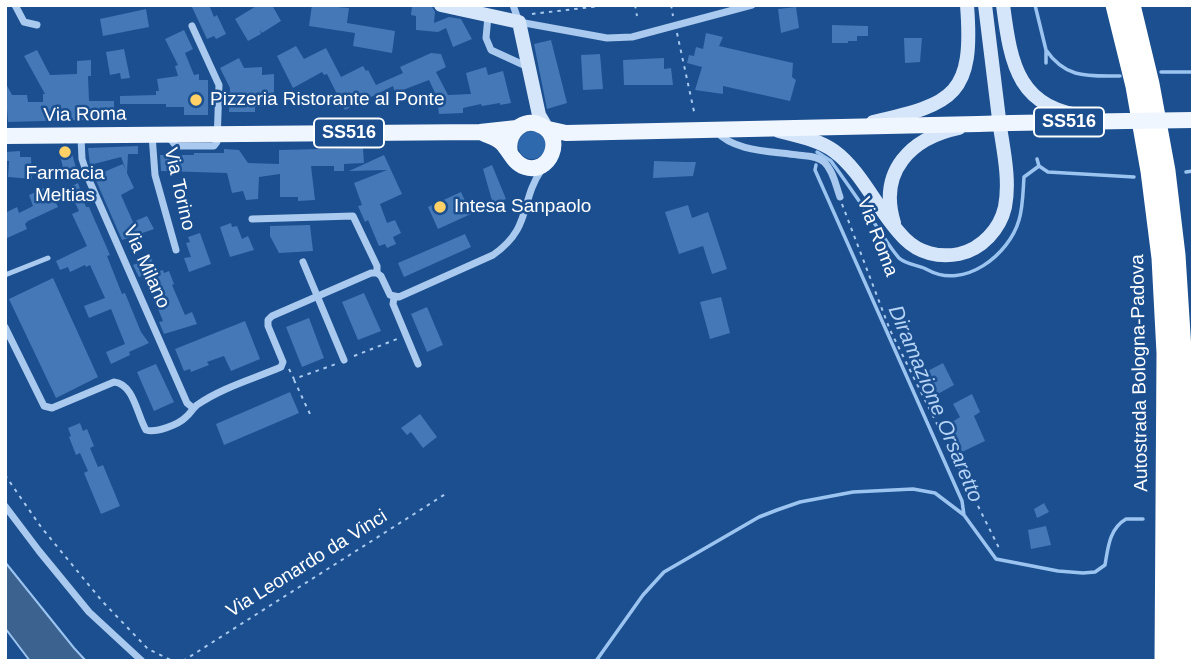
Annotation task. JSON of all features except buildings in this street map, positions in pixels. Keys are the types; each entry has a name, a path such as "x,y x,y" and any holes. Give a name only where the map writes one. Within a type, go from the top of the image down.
{"highway":[{"name":"Autostrada Bologna-Padova","path":"1115,5 1135,86 1150,171 1161,258 1166,353 1164,661"},
{"name":"Autostrada Bologna-Padova","path":"1131,5 1150,84 1166,171 1176,255 1182,350 1182,661"}],"main road":[{"name":"SS516","path":"521,125 538,124 566,133 705,128 1193,120"},
{"name":"Via Roma","path":"5,136 480,132 521,125"},
{"path":"514,159 509,139 521,125"},
{"path":"480,132 496,139 514,159 530,168 549,159 554,142 547,128"},
{"name":"SS516","path":"549,159 570,140 587,132"}],"street":[{"path":"15,5 24,22 37,25"},
{"path":"441,5 488,16 523,18 620,39 676,27 752,5"},
{"path":"513,5 523,18 537,106 547,128"},
{"path":"856,125 921,111 934,105 953,90 965,69 968,55 967,5"},
{"path":"764,127 816,142 835,152 897,230 920,250 936,255 951,255 976,247 1000,222 1007,184 985,5"},
{"path":"1003,5 1012,60 1019,78 1035,96 1062,111 1083,117 1127,121"},
{"path":"488,16 486,38 491,50 530,68"},
{"path":"192,26 219,85 218,135"},
{"path":"521,125 537,106"},
{"path":"897,230 890,208 892,178 909,152 921,143 951,130 978,124"},
{"name":"Via Roma","path":"705,128 741,146 810,156 824,162 830,169 840,197"},
{"name":"Via Torino","path":"159,135 155,175 176,250"},
{"name":"Via Milano","path":"81,136 82,159 89,180 187,403 193,408"},
{"path":"514,159 527,179 530,192"},
{"path":"394,298 472,266 503,248 517,232 530,192 549,159"},
{"path":"252,219 354,216 377,266 377,273"},
{"path":"303,262 344,360"},
{"path":"5,327 44,406 52,408 114,382 127,387 144,427 150,432 184,419 193,408 208,398 281,367 283,362 268,326 268,320 272,316 370,273 382,276 394,298"},
{"path":"394,298 393,304 418,364"},
{"path":"5,506 89,612 142,661"}],"lane":[{"path":"5,275 48,258"}],"path":[{"path":"523,18 608,5"},
{"path":"635,5 637,16"},
{"path":"671,5 674,20"},
{"path":"677,32 705,128"},
{"name":"Via Roma","path":"840,197 890,330 940,435 999,548"},
{"path":"294,379 310,414"},
{"path":"5,475 41,527 102,601 148,649 173,661"},
{"name":"Via Leonardo da Vinci","path":"183,661 447,493"}],"shaded area":[{"path":"532,131 542,135 546,145 542,155 532,159 522,155 518,145 522,135"},
{"path":"5,562 86,661 30,661 5,628"}],"waterway":[{"path":"1035,5 1046,50 1046,63"},
{"path":"1046,50 1062,66 1078,74 1120,76"},
{"path":"1161,72 1193,72"},
{"name":"Diramazione Orsaretto","path":"817,152 831,161 899,258 942,275 956,276 983,266 1006,245 1019,220 1024,177 1039,166"},
{"path":"1037,159 1039,166 1048,172 1134,177"},
{"name":"Diramazione Orsaretto","path":"816,165 815,170 962,501 964,515 996,559 1058,571 1095,572 1105,565 1110,539 1120,523 1126,519 1143,519"},
{"path":"1186,172 1193,171"},
{"path":"596,661 643,595 664,572 759,517 800,502 853,492 913,489 935,493 964,515"}],"place":[{"name":"Pizzeria Ristorante al Ponte","path":"196,100"},
{"name":"Farmacia Meltias","path":"65,152"},
{"name":"Intesa Sanpaolo","path":"440,207"}]}
